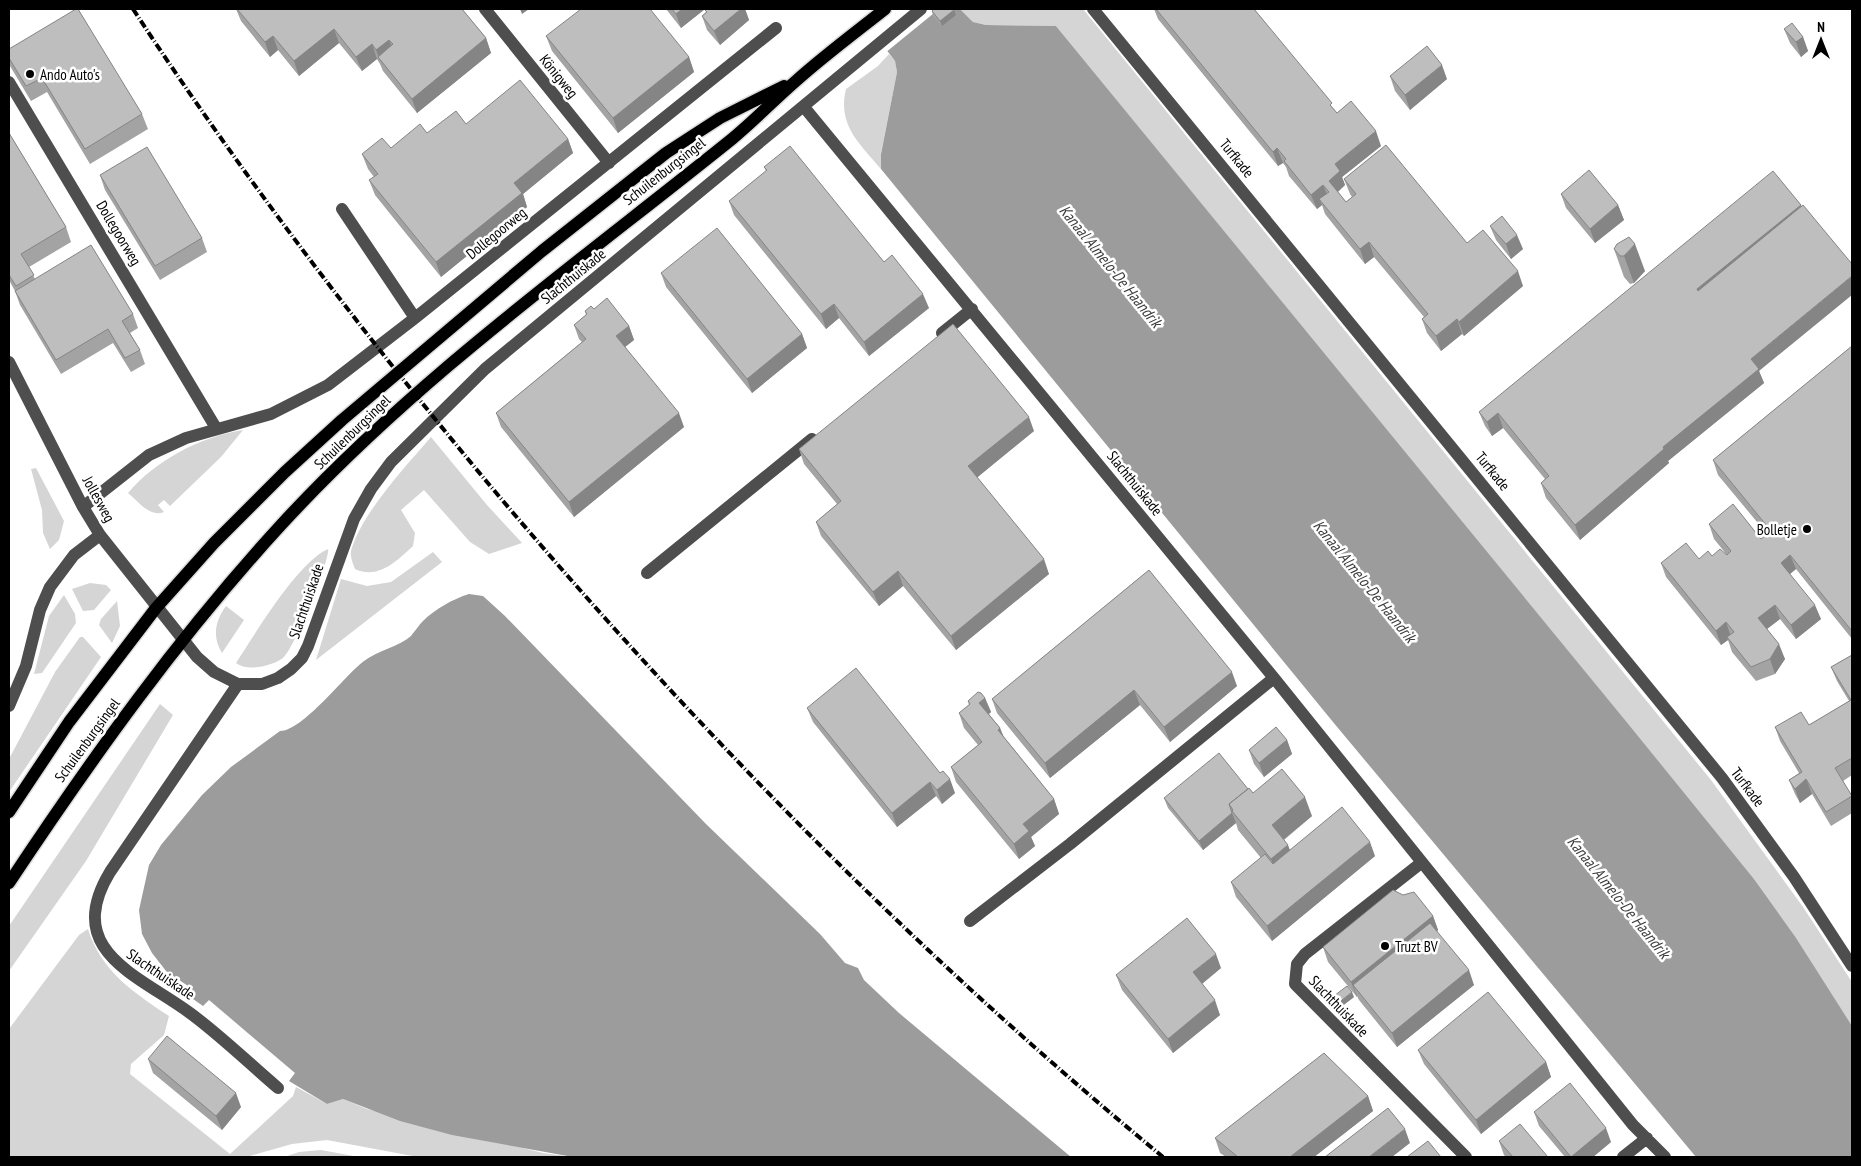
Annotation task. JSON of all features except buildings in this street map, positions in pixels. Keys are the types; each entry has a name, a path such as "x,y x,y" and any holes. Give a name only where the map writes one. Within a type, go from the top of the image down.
{"main road":[{"name":"Schuilenburgsingel","path":"9,883 98,751 182,639 282,523 386,420 556,276 735,136 797,79 884,9"},
{"name":"Schuilenburgsingel","path":"9,812 69,722 156,608 214,542 292,465 342,420 542,251 666,153 720,118 797,79"}],"street":[{"name":"Königweg","path":"485,9 609,163"},
{"path":"804,107 874,46 921,9"},
{"name":"Turfkade","path":"1093,9 1722,778 1794,877 1852,966"},
{"name":"Dollegoorweg","path":"83,507 149,455 186,438 271,414 301,401 343,374 776,28"},
{"name":"Dollegoorweg","path":"9,82 216,428"},
{"name":"Slachthuiskade","path":"182,639 197,658 214,672 238,684 262,684 278,678 302,658 354,519 371,489 391,462 485,369 804,107 1274,678 1633,1125 1665,1157"},
{"path":"342,210 415,318"},
{"path":"933,340 972,309"},
{"name":"Jollesweg","path":"9,362 83,507 100,534 182,639"},
{"path":"647,573 825,428"},
{"path":"9,706 26,666 40,610 50,587 74,555 100,534"},
{"path":"970,921 1070,844 1274,678"},
{"name":"Slachthuiskade","path":"238,684 110,872 102,886 95,918 102,946 119,966 194,1016 278,1088"},
{"name":"Slachthuiskade","path":"1421,863 1305,954 1297,964 1295,984 1466,1157"},
{"path":"1623,1157 1647,1138"}],"shaded area":[{"path":"960,9 1083,9 1711,780 1803,907 1852,982 1852,1026 1754,879 1056,26 986,25 973,22"},
{"path":"889,54 895,61 897,72 881,153 881,169 852,133 845,113 844,102 846,89 878,66"},
{"path":"243,430 221,457 170,506 164,500 158,505 164,512 154,513 149,511 128,493 139,481 165,460 195,444 227,433"},
{"path":"431,437 487,505 522,543 489,554 470,542 424,490 401,510 415,533 413,546 394,563 379,571 363,572 355,569 351,558 351,551 364,522 385,491"},
{"path":"36,468 64,521 59,540 50,549 43,533 42,510 31,469"},
{"path":"328,549 324,568 311,604 295,639 283,658 260,667 246,667 236,663 290,584 316,557"},
{"path":"433,552 442,562 316,660 341,579 367,586 391,582"},
{"path":"90,583 106,585 111,590 94,610 83,611 72,589"},
{"path":"64,595 75,614 76,623 42,673 34,674 49,616"},
{"path":"117,601 120,626 112,643 99,625 101,619"},
{"path":"226,606 244,620 222,653 217,641 216,629 219,617"},
{"path":"80,637 83,637 101,657 9,792 9,759 55,672"},
{"path":"160,704 173,715 86,861 9,971 9,926"},
{"path":"88,929 101,957 120,980 143,999 169,1016 164,1035 131,1064 130,1074 230,1154 293,1096 296,1087 327,1104 343,1099 367,1109 543,1153 572,1157 418,1157 327,1140 292,1144 246,1157 9,1157 9,1029 79,935"},
{"path":"321,1150 359,1157 284,1157 299,1152"}],"water":[{"name":"Kanaal Almelo-De Haandrik","path":"855,9 960,9 973,22 986,25 1056,26 1754,879 1796,938 1852,1026 1852,1157 1696,1157 1333,722 881,169 881,154 897,72 895,61"},
{"path":"469,594 483,596 505,616 706,824 820,934 845,963 858,968 864,980 899,1013 1071,1157 573,1157 452,1135 400,1121 343,1099 327,1104 289,1081 295,1073 209,1000 203,1006 193,999 188,986 166,971 152,953 142,934 139,910 149,865 161,845 202,795 231,767 280,731 289,729 300,722 364,661 406,640 433,612"}],"pier":[{"path":"853,9 939,9 885,53"}],"railway":[{"path":"133,9 216,131 303,251 440,425 565,573 726,749 895,919 1072,1080 1163,1157"}],"place":[{"name":"Ando Auto's","path":"30,74"},
{"name":"Bolletje","path":"1807,529"},
{"name":"Truzt BV","path":"1385,946"}]}
